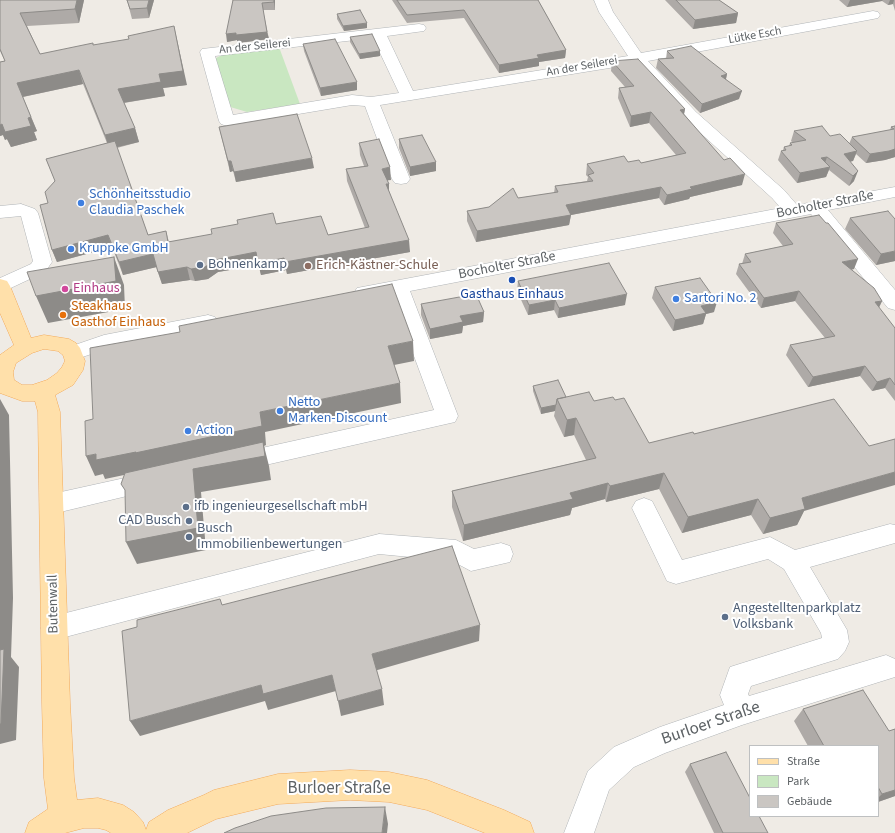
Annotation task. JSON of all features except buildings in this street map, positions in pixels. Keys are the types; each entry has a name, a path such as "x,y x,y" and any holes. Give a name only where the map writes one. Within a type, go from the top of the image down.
{"main road":[{"path":"0,286 24,347"},
{"path":"39,342 54,342 69,348 73,353 75,361 72,370 65,379 56,386 43,391 22,393 6,386 2,379 1,372 4,365 9,358 24,347 39,342"},
{"name":"Butenwall","path":"43,391 49,412 59,770 64,817"},
{"name":"Burloer Straße","path":"160,833 179,821 214,805 278,788 350,785 389,787 427,795 500,829"},
{"path":"40,833 51,824 64,817 98,812 112,816 123,823 132,833"}],"street":[{"path":"601,0 618,33 636,57 690,115 778,194 793,211"},
{"name":"Lütke Esch","path":"636,57 873,15"},
{"path":"408,96 378,33 419,28"},
{"name":"An der Seilerei","path":"378,33 207,52 227,121 352,100 371,102 605,64 636,57"},
{"path":"371,102 401,179"},
{"name":"Bocholter Straße","path":"343,297 369,300 398,286 895,192"},
{"path":"815,207 895,303"},
{"path":"0,212 21,210 29,213 43,262 38,268 0,286"},
{"path":"218,467 447,416 398,286"},
{"path":"73,353 104,342 227,319"},
{"path":"52,504 173,477"},
{"path":"644,508 676,573 770,548 793,562 834,630 836,642 829,650 740,676 734,695 742,712"},
{"path":"793,562 890,534"},
{"path":"54,628 379,544 456,551 471,560 502,554"},
{"name":"Burloer Straße","path":"579,833 598,781 624,757 660,741 742,712 886,668"}],"green space":[{"path":"279,47 300,104 247,112 227,106 214,61 216,58 222,55"}],"place":[{"name":"Schönheitsstudio Claudia Paschek","path":"81,203"},
{"name":"Kruppke GmbH","path":"71,249"},
{"name":"Bohnenkamp","path":"200,265"},
{"name":"Erich-Kästner-Schule","path":"308,266"},
{"name":"Gasthaus Einhaus","path":"512,280"},
{"name":"Einhaus","path":"65,289"},
{"name":"Sartori No. 2","path":"676,299"},
{"name":"Steakhaus Gasthof Einhaus","path":"63,315"},
{"name":"Netto Marken-Discount","path":"280,411"},
{"name":"Action","path":"188,431"},
{"name":"ifb ingenieurgesellschaft mbH","path":"186,507"},
{"name":"CAD Busch","path":"189,521"},
{"name":"Busch Immobilienbewertungen","path":"189,537"},
{"name":"Angestelltenparkplatz Volksbank","path":"725,617"}]}
